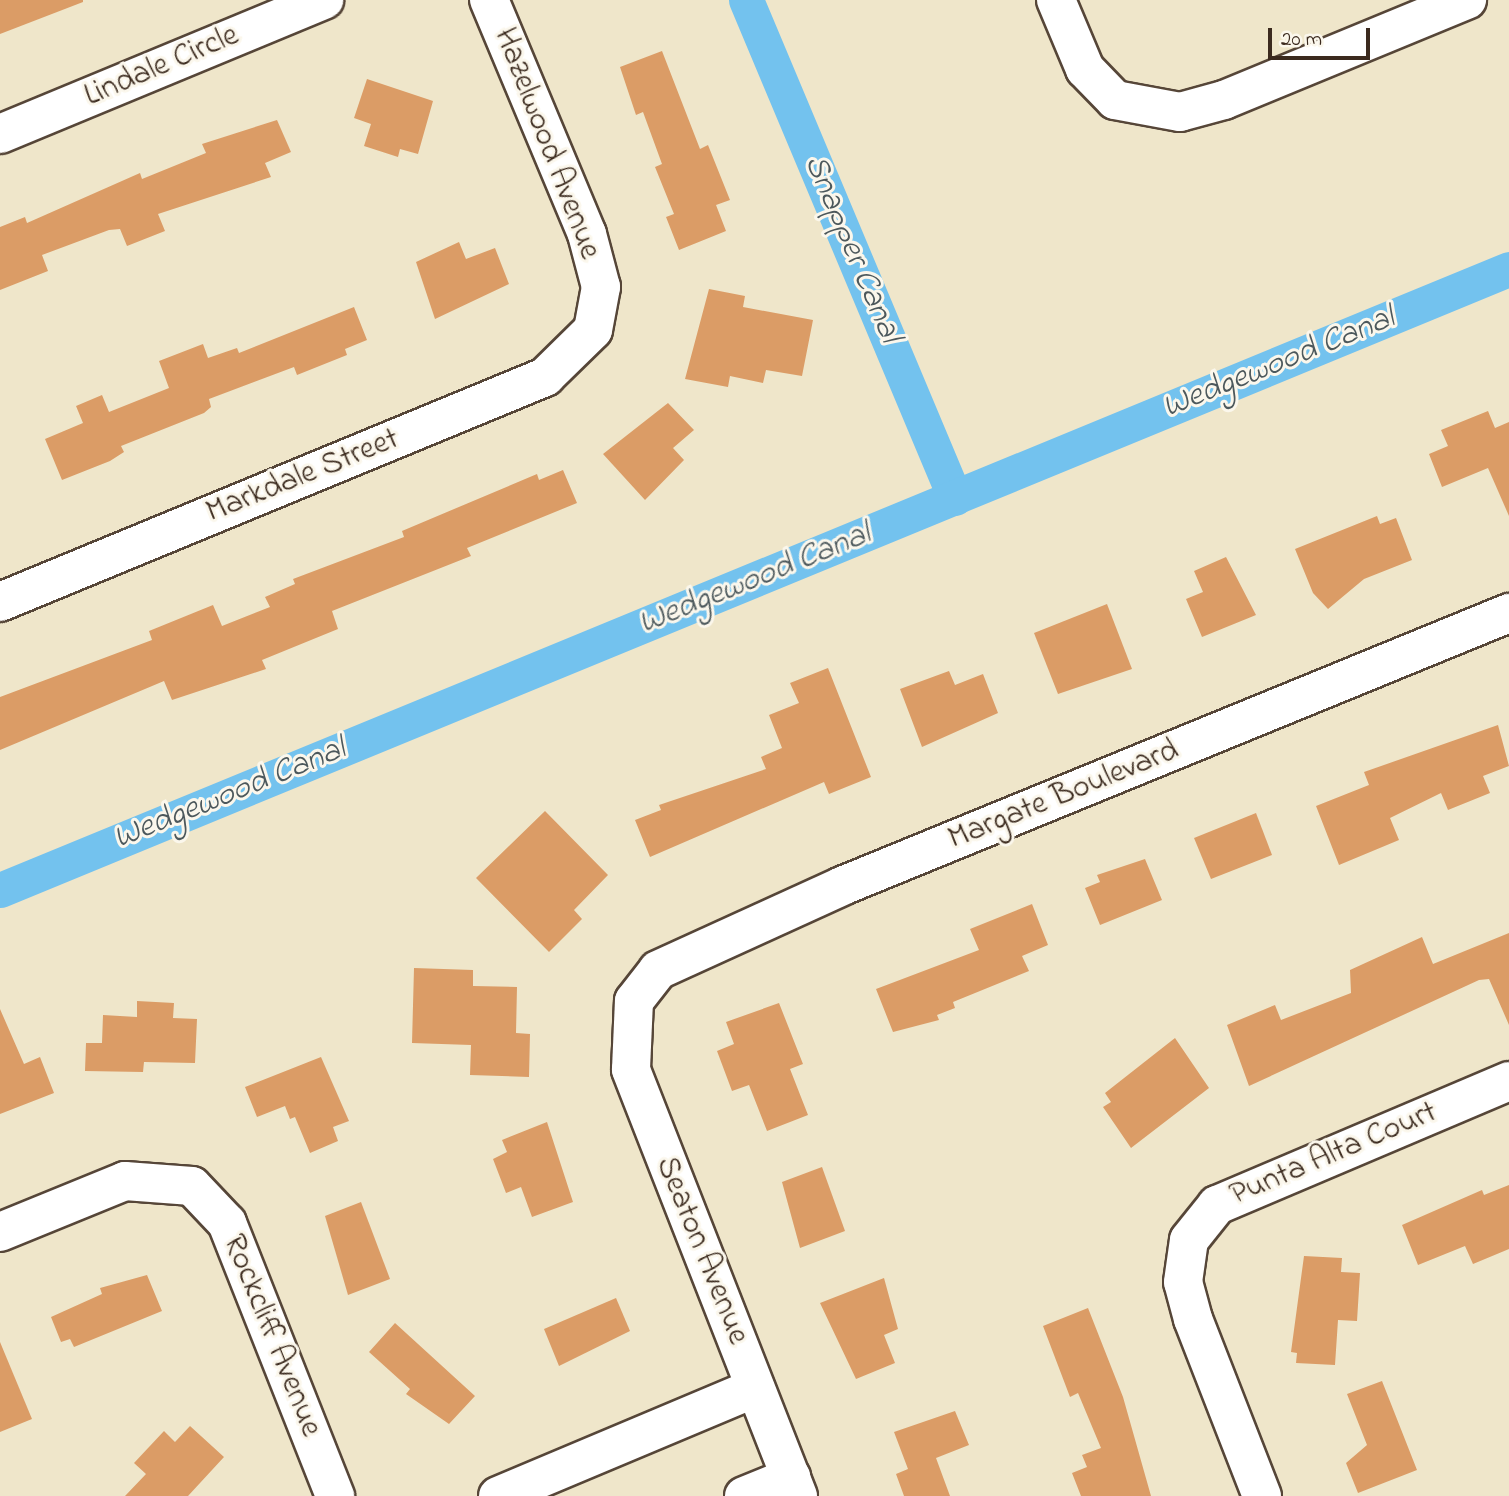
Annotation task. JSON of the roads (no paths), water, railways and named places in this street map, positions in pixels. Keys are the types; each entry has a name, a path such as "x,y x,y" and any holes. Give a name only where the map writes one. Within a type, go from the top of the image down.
{"street":[{"name":"Lindale Circle","path":"0,134 324,0"},
{"name":"Hazelwood Avenue","path":"489,0 587,234 601,287 593,330"},
{"path":"1056,0 1085,69 1115,100 1180,112 1224,100 1467,0"},
{"name":"Markdale Street","path":"0,601 545,377 593,330"},
{"name":"Margate Boulevard","path":"634,1001 658,970 842,886 1509,613"},
{"name":"Seaton Avenue","path":"634,1001 631,1069 794,1487"},
{"name":"Punta Alta Court","path":"1262,1496 1193,1319 1183,1282 1189,1240 1217,1205 1509,1081"},
{"name":"Rockcliff Avenue","path":"0,1232 125,1181 192,1186 227,1223 335,1496"},
{"path":"498,1496 755,1388"},
{"path":"744,1496 794,1487"}],"waterway":[{"name":"Snapper Canal","path":"746,0 955,498"},
{"name":"Wedgewood Canal","path":"0,890 1509,269"}]}
